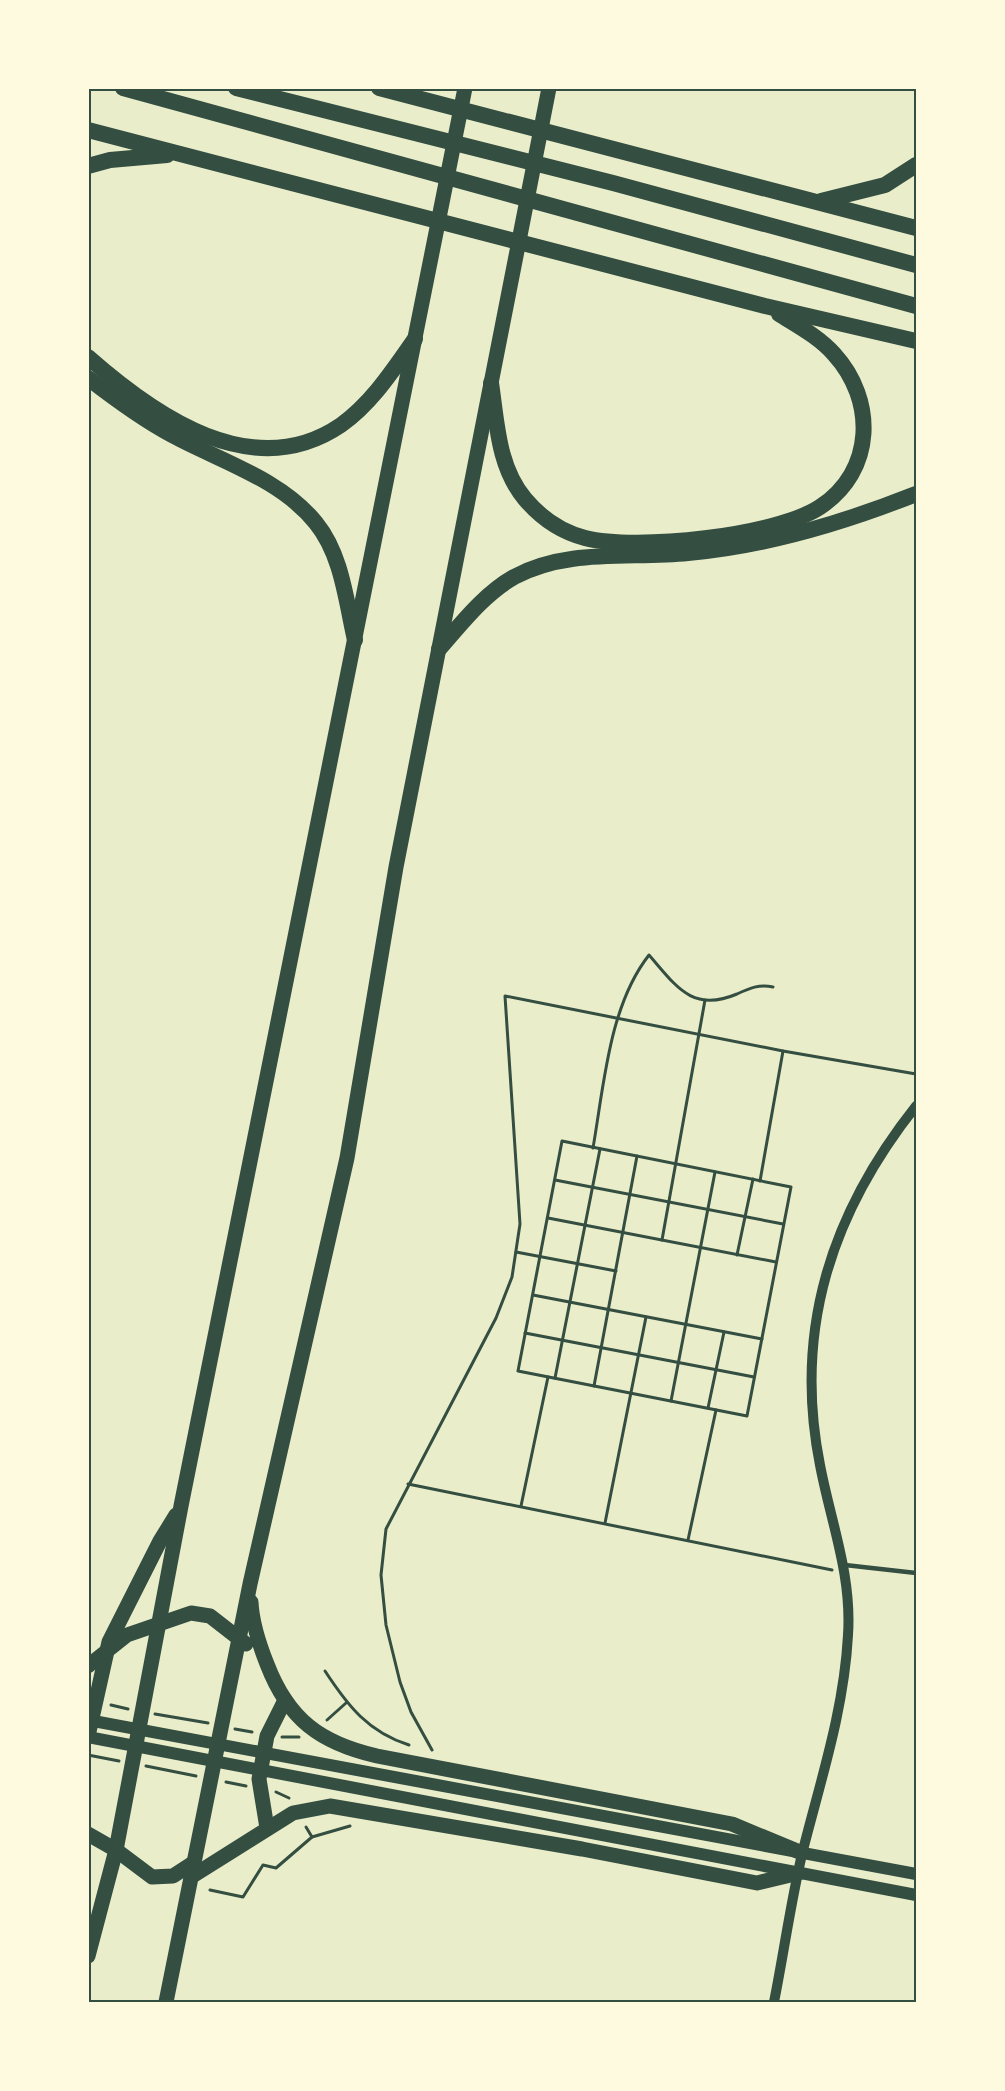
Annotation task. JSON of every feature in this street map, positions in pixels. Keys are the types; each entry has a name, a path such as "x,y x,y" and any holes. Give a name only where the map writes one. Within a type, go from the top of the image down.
{"highway":[{"path":"123,88 916,306"},
{"path":"236,88 613,183 916,265"},
{"path":"379,88 916,228"},
{"path":"88,130 765,306 916,341"},
{"path":"88,166 110,160 159,157 179,153"},
{"path":"814,202 885,185 916,165"},
{"path":"491,383 501,449 512,479 527,501 559,528 592,540 645,542 691,539 782,523 822,506 848,482 859,460 866,424 855,382 833,352 806,330 765,306"},
{"path":"88,357 129,390 181,424 232,445 266,448 302,442 339,426 376,392 415,339"},
{"path":"88,378 141,417 261,480 300,507 316,524 336,560 355,640"},
{"path":"439,649 464,620 499,587 514,577 546,565 582,557 686,554 750,544 846,520 916,494"}],"main road":[{"path":"88,1956 116,1850 181,1506 465,88"},
{"path":"166,2002 250,1584 347,1158 396,867 549,88"},
{"path":"181,1506 160,1541 105,1651 88,1736 916,1895"},
{"path":"250,1584 257,1638 285,1700 307,1726 336,1744 377,1756 444,1767 732,1824 802,1853"},
{"path":"88,1666 127,1635 159,1626 191,1613 202,1613 221,1624 239,1641 256,1650 265,1659"},
{"path":"267,1828 259,1779 267,1736 285,1700"},
{"path":"88,1720 916,1874"},
{"path":"88,1834 116,1850 152,1877 172,1876 192,1870 292,1813 330,1806 582,1849 757,1883 799,1873"}],"street":[{"path":"774,2002 802,1853 829,1759 841,1695 848,1632 845,1569 826,1497 814,1436 812,1374 817,1321 829,1265 849,1210 890,1140 916,1106"}],"lane":[{"path":"845,1569 916,1573"}],"path":[{"path":"593,1148 616,1018 632,979 649,955 683,993 705,1000 725,999 759,985 773,987"},
{"path":"444,1767 411,1712 386,1625 381,1575 386,1529 496,1318 512,1277 520,1224 519,1173 506,996 783,1051 916,1074"},
{"path":"662,1240 705,1000"},
{"path":"760,1181 783,1051"},
{"path":"562,1142 600,1149 791,1186 747,1416 518,1371 562,1142"},
{"path":"555,1378 600,1149"},
{"path":"594,1386 638,1156"},
{"path":"670,1401 715,1172"},
{"path":"737,1255 753,1179"},
{"path":"555,1180 784,1224"},
{"path":"548,1218 776,1262"},
{"path":"516,1252 616,1271"},
{"path":"533,1295 762,1339"},
{"path":"605,1523 646,1317"},
{"path":"708,1408 724,1332"},
{"path":"525,1333 754,1377"},
{"path":"521,1506 548,1377"},
{"path":"688,1540 716,1410"},
{"path":"408,1484 845,1569"},
{"path":"325,1671 346,1703 371,1728 400,1742"},
{"path":"210,1890 243,1897 263,1865 276,1868 312,1837 341,1828"}]}
